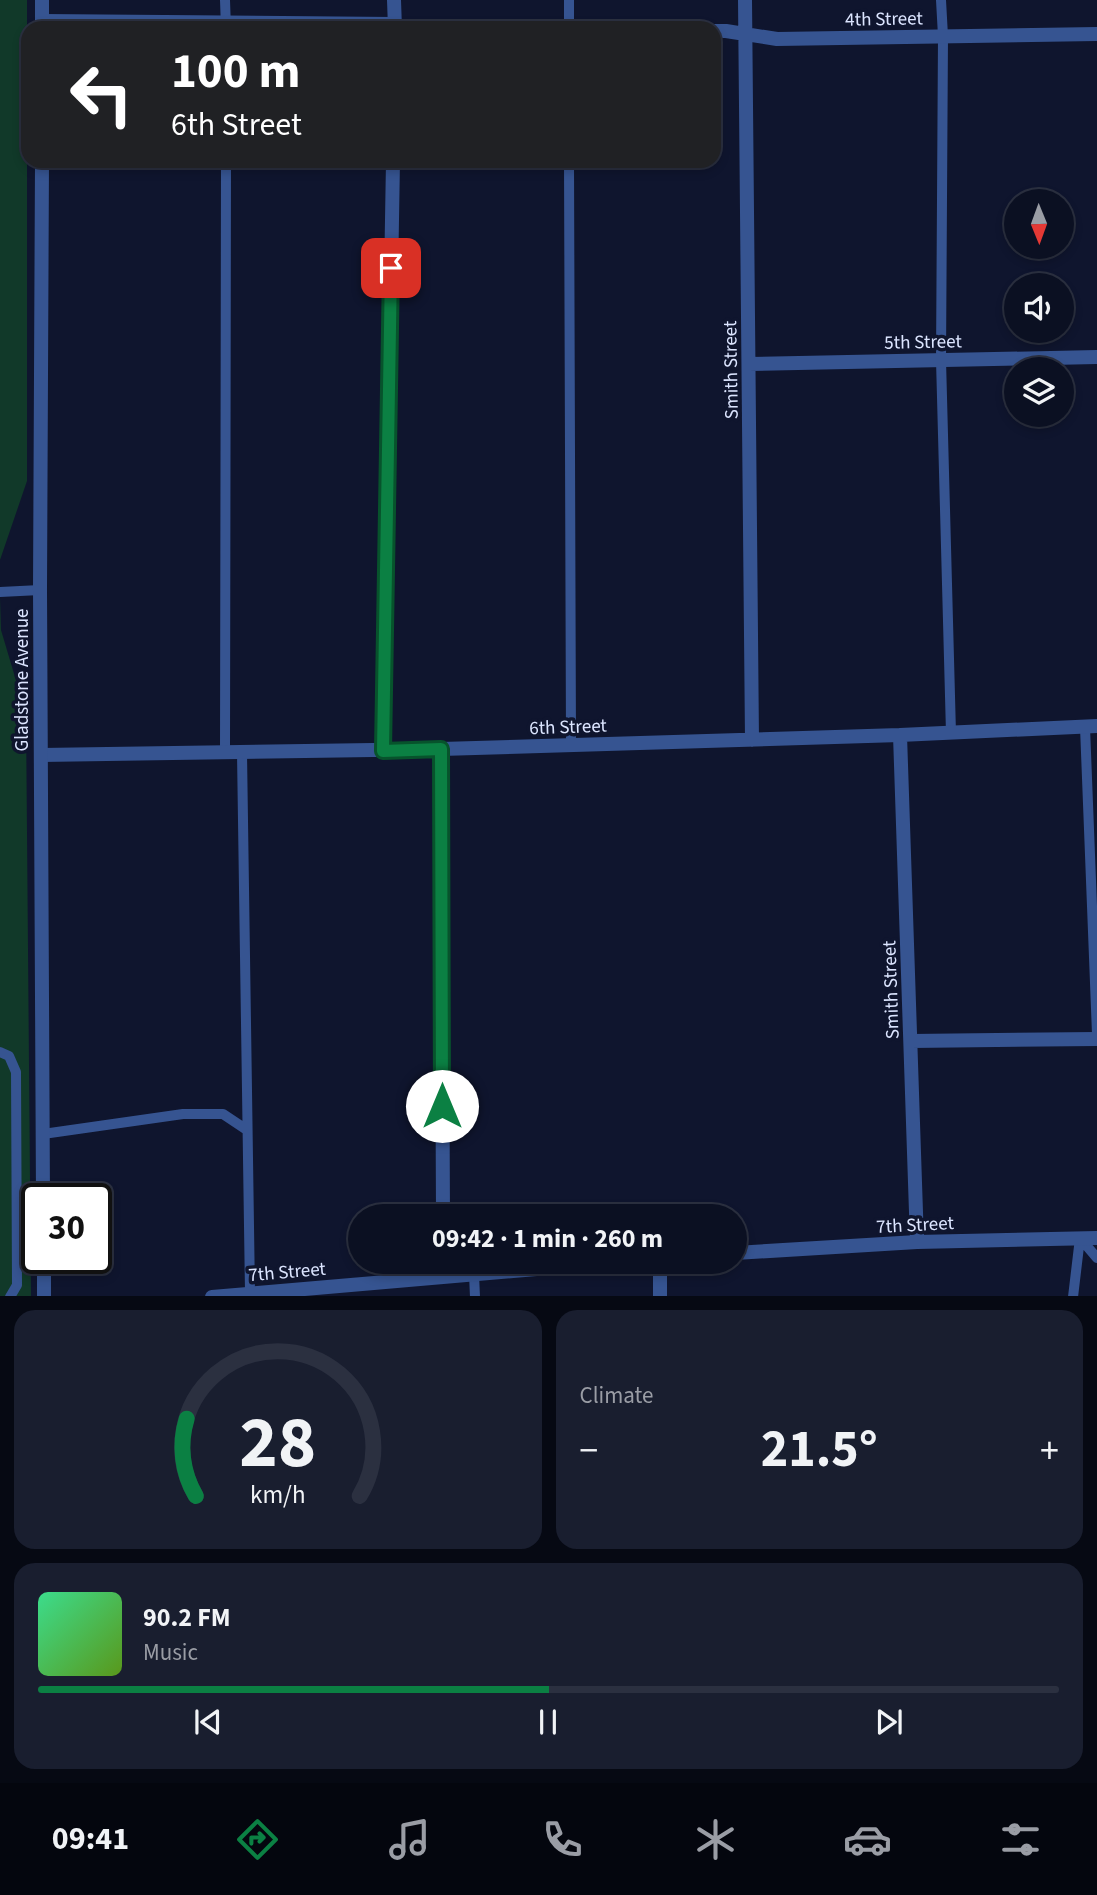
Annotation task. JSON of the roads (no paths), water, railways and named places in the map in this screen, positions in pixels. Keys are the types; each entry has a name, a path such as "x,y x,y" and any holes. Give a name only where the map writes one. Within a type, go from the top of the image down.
{"street":[{"path":"42,0 42,21"},
{"path":"394,0 395,21"},
{"name":"Smith Street","path":"745,0 752,740"},
{"name":"4th Street","path":"721,32 777,40 1097,34"},
{"name":"Gladstone Avenue","path":"42,168 40,590 43,1183"},
{"path":"383,751 393,168"},
{"name":"5th Street","path":"749,364 1097,356"},
{"name":"6th Street","path":"41,755 383,751 900,736 1091,727"},
{"name":"Smith Street","path":"900,736 917,1242"},
{"path":"441,749 443,1204"},
{"path":"911,1041 1097,1037"},
{"name":"7th Street","path":"747,1253 917,1242 1097,1238"},
{"path":"44,1274 44,1296"},
{"name":"7th Street","path":"222,1296 474,1274"},
{"path":"660,1274 660,1296"}],"lane":[{"path":"225,0 226,21"},
{"path":"569,0 569,21"},
{"path":"941,0 942,360 951,733"},
{"path":"226,168 226,753"},
{"path":"569,168 571,745"},
{"path":"0,592 40,590"},
{"path":"1091,727 1097,1037"},
{"path":"242,753 250,1293"},
{"path":"0,1052 9,1056 16,1072 17,1285 11,1296"},
{"path":"43,1134 196,1114 223,1114 247,1130"},
{"path":"1080,1238 1097,1258"},
{"path":"1073,1296 1080,1238"},
{"path":"474,1274 475,1296"}]}
